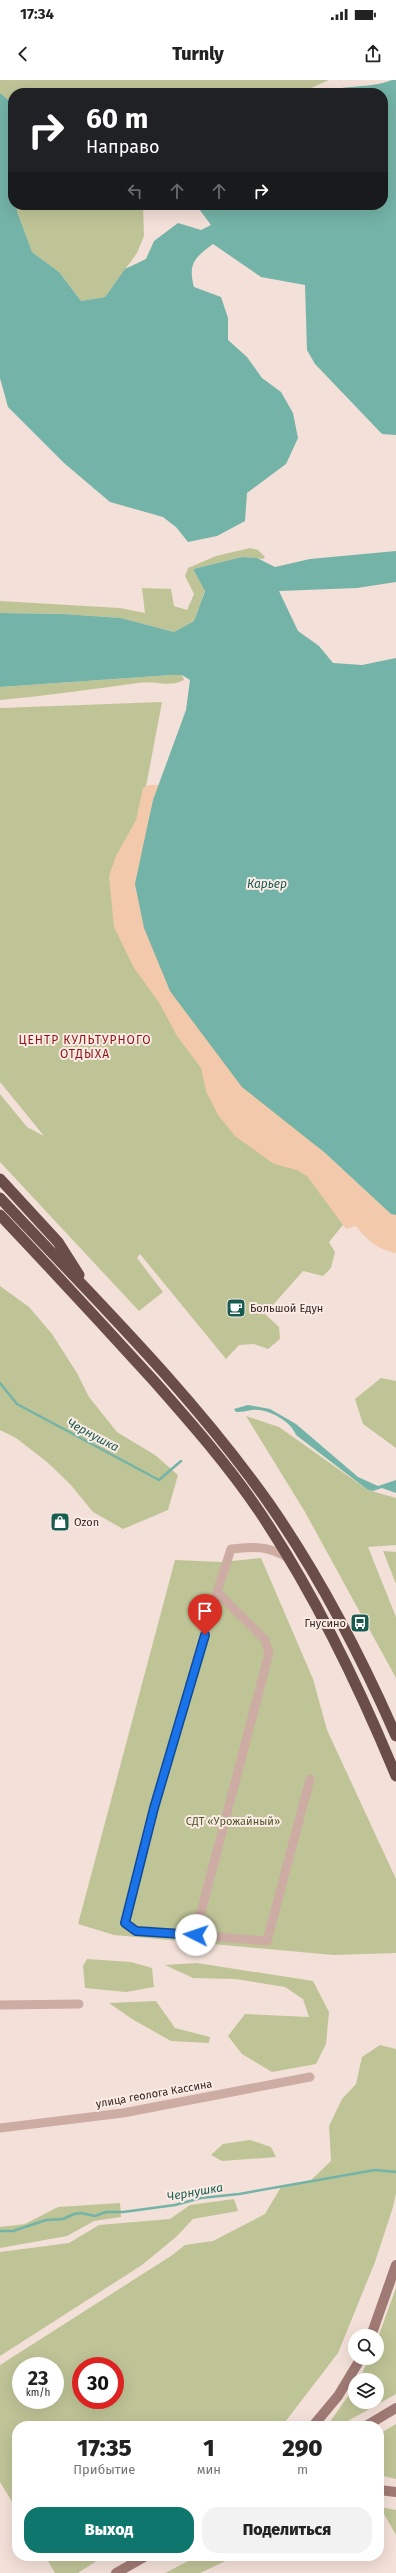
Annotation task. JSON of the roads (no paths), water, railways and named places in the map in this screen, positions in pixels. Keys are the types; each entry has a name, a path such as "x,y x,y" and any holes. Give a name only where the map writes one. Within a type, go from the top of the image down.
{"highway":[{"path":"0,1178 58,1242 99,1304"},
{"path":"0,1198 99,1304 214,1432 275,1513 316,1577 350,1639 396,1736"},
{"path":"0,1215 115,1338 206,1440 258,1510 289,1559 362,1697 396,1776"}],"main road":[{"path":"373,2329 396,2265"},
{"path":"317,2421 338,2396 357,2365"},
{"path":"374,2421 396,2408"},
{"path":"384,2491 396,2492"},
{"path":"116,2573 137,2561"}],"street":[{"path":"289,1559 269,1548 254,1546 231,1548 154,1808 125,1923 136,1931 267,1941 310,1779"},
{"path":"196,1935 269,1653 265,1640 217,1592"},
{"path":"0,2005 79,2004"},
{"name":"улица геолога Кассина","path":"0,2128 123,2113 310,2077"}],"water":[{"path":"396,80 396,435 382,434 315,364 307,350 305,285 261,277 213,244 201,253 194,262 192,267 192,279 194,287 221,297 228,318 228,340 247,357 262,378 281,392 293,413 298,438 286,464 247,493 245,521 217,536 188,542 176,527 163,517 110,502 64,463 8,407 0,378 0,93 8,100 8,210 17,210 32,252 59,272 81,301 105,297 125,269 146,259 154,241 178,223 201,230 211,225 200,210 388,210 388,88 339,88 384,83"},
{"name":"Карьер","path":"396,551 396,582 357,588 279,591 298,631 319,646 333,663 362,665 396,658 396,1215 391,1214 324,1152 242,1087 170,991 144,928 135,884 153,800 186,710 190,680 182,675 171,675 0,687 0,613 63,614 121,618 174,632 194,621 205,591 193,569 242,557 257,558 275,567 310,559"},
{"path":"248,1405 270,1409 296,1424 358,1477 378,1486 396,1480 396,1493 382,1488 373,1491 368,1490 296,1435 289,1425 278,1416 258,1410 236,1412 234,1409"}],"waterway":[{"name":"Чернушка","path":"0,1383 17,1404 159,1480 181,1461"},
{"name":"Чернушка","path":"0,2231 13,2231 46,2220 63,2219 74,2214 81,2213 95,2216 106,2212 123,2212 175,2205 201,2198 239,2194 375,2170 396,2172"}],"place":[{"name":"Большой Едун","path":"236,1308"},
{"name":"Ozon","path":"60,1522"},
{"name":"Гнусино","path":"360,1623"}],"district":[{"name":"ЦЕНТР КУЛЬТУРНОГО ОТДЫХА","path":"85,1047"}],"park label":[{"name":"СДТ «Урожайный»","path":"233,1821"}]}
